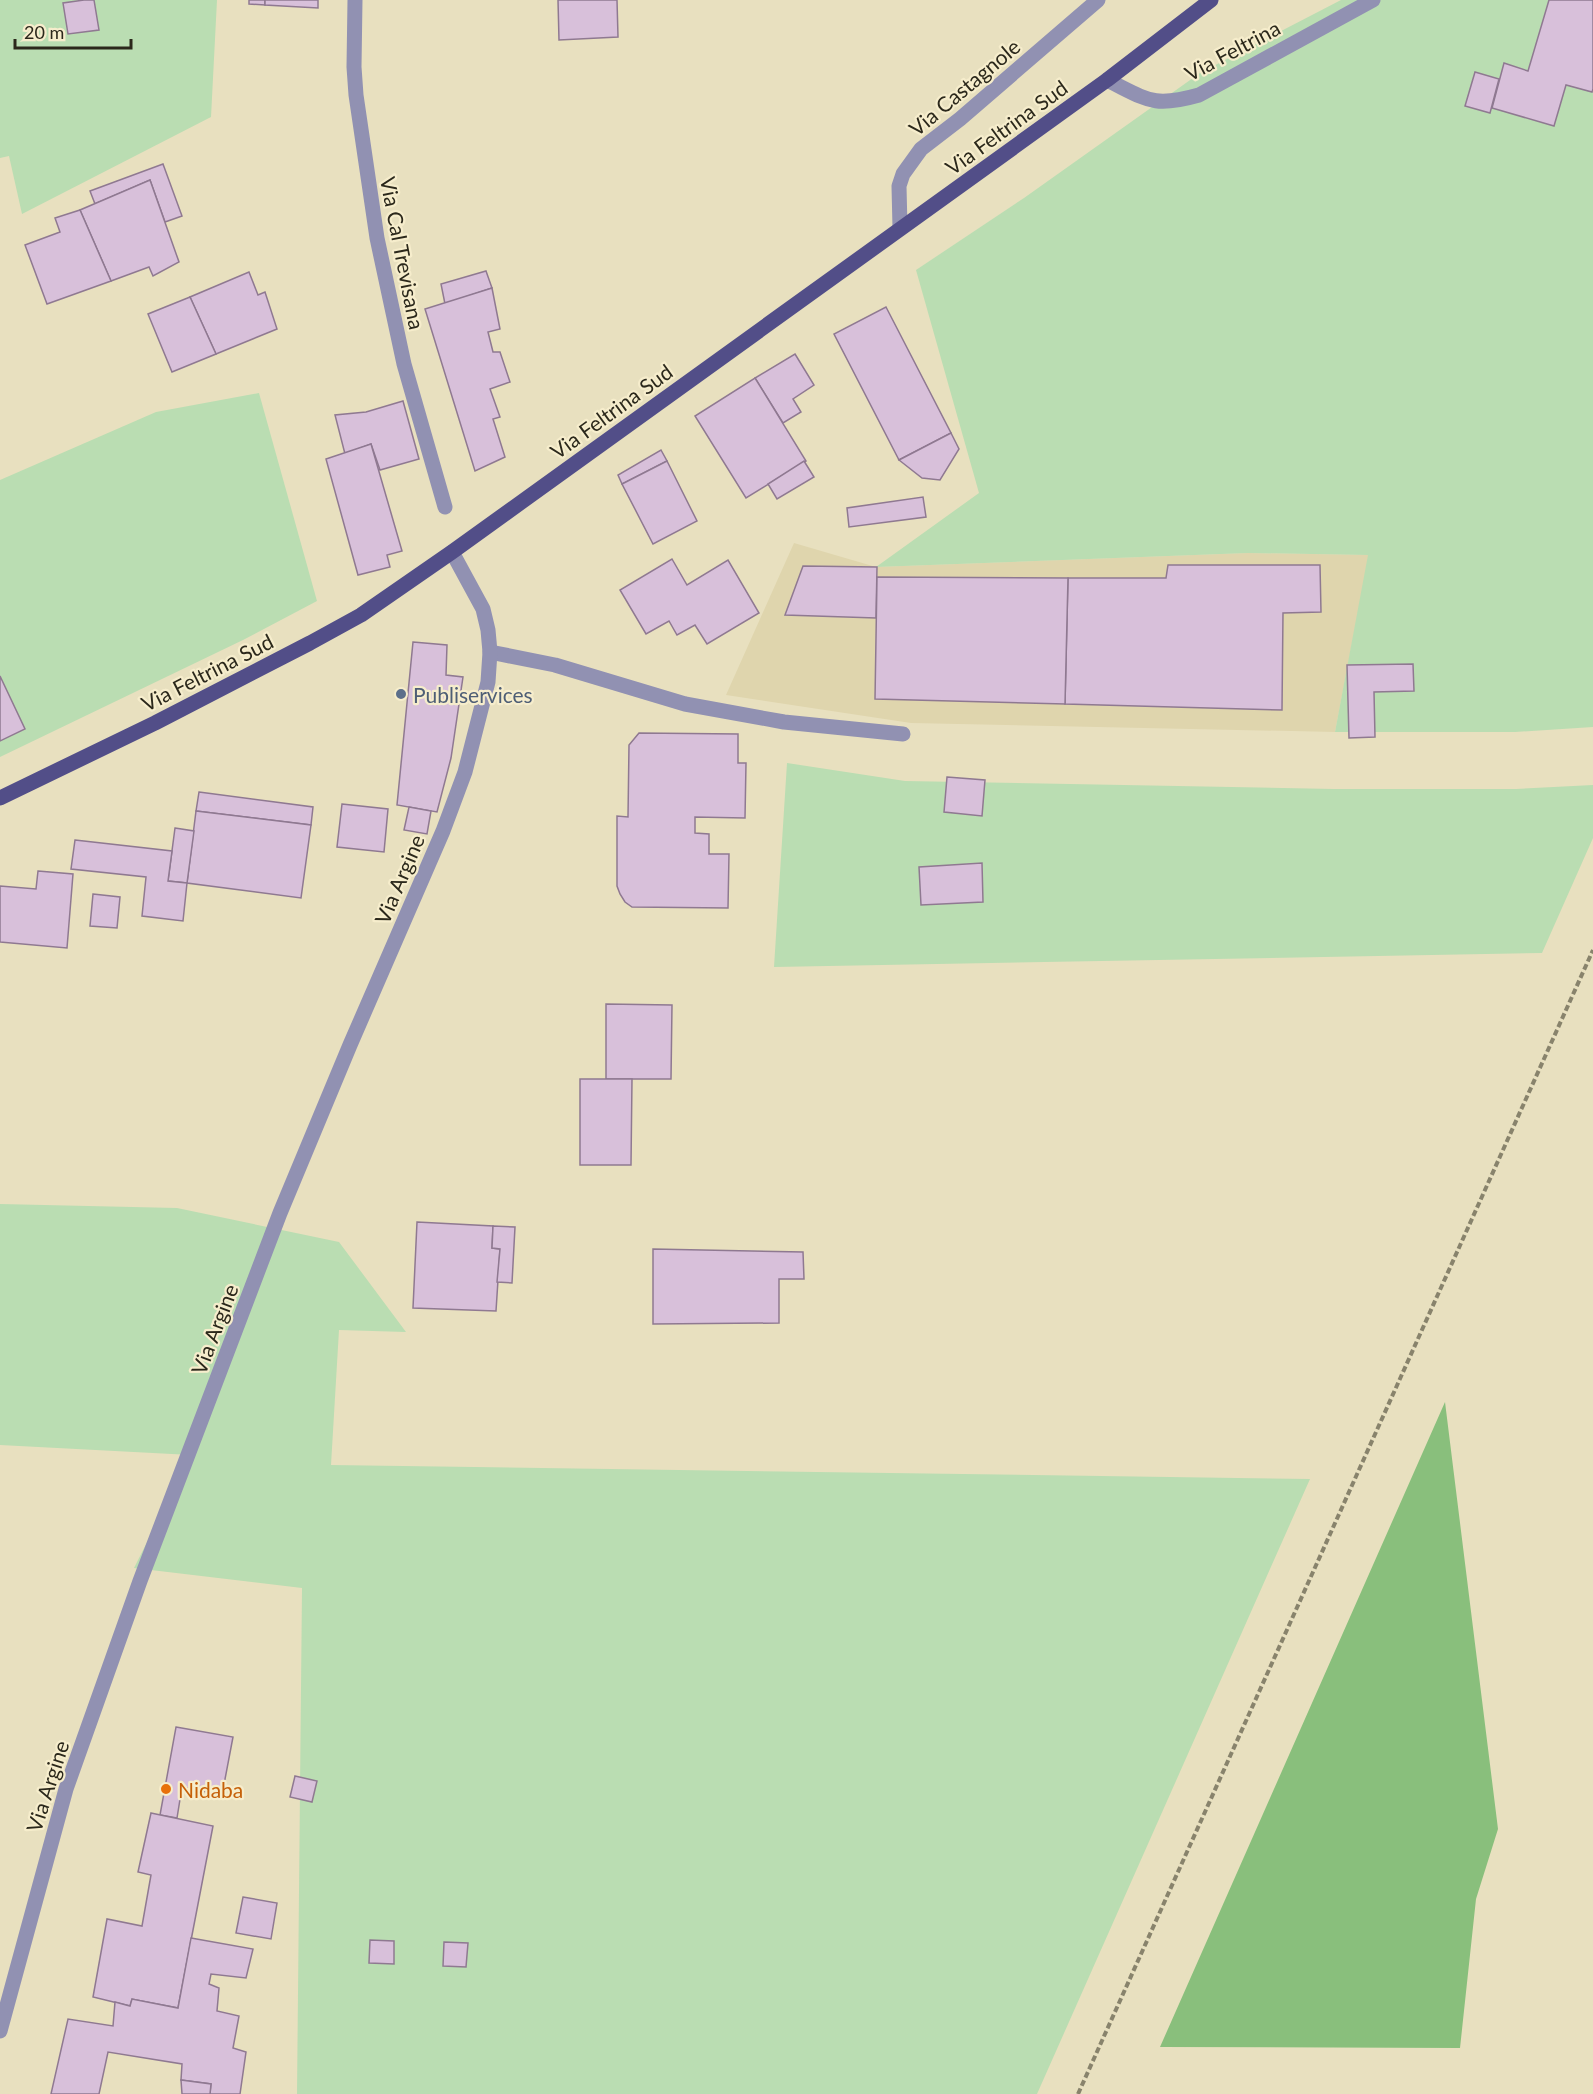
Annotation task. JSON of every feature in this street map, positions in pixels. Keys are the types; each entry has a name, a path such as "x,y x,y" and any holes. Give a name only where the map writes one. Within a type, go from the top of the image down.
{"main road":[{"name":"Via Feltrina Sud","path":"0,798 155,723 361,615 452,552 1107,80 1211,0"}],"street":[{"name":"Via Cal Trevisana","path":"355,0 356,95 377,238 404,364 445,507"},
{"name":"Via Castagnole","path":"900,228 899,186 903,174 921,149 960,119 1098,0"},
{"name":"Via Feltrina","path":"1107,80 1153,102 1169,102 1199,94 1372,0"},
{"name":"Via Argine","path":"0,2031 66,1789 140,1581 280,1213 443,831 465,772 488,682 490,652 483,609 452,552"},
{"path":"490,652 555,664 685,704 784,722 903,734"}],"path":[{"path":"1078,2094 1593,950"}],"shaded area":[{"path":"794,543 876,567 1248,553 1369,555 1335,732 911,723 726,695"}],"green space":[{"path":"0,0 217,0 211,117 22,214 9,156 0,158"},
{"path":"1341,0 1593,0 1593,727 1515,732 1335,732 1368,555 1248,553 876,567 979,493 916,270 1024,198 1200,73"},
{"path":"259,393 317,601 243,640 0,757 0,480 156,412"},
{"path":"787,763 905,781 1334,789 1516,789 1593,785 1593,838 1542,953 774,967"},
{"path":"0,1204 177,1208 339,1242 406,1332 339,1330 331,1465 1310,1479 1037,2094 297,2094 302,1588 134,1568 191,1455 0,1445"},
{"path":"1445,1402 1498,1829 1476,1899 1460,2048 1160,2047"}],"building":[{"path":"94,0 99,30 68,34 63,3"},
{"path":"249,0 265,0 265,5 249,4"},
{"path":"265,0 318,0 318,8 265,5"},
{"path":"558,0 617,0 618,37 559,40"},
{"path":"1549,0 1593,0 1593,89 1592,92 1566,85 1554,126 1492,108 1504,63 1528,71"},
{"path":"1475,72 1499,79 1490,113 1465,106"},
{"path":"163,164 182,216 165,222 150,180 95,204 90,191"},
{"path":"150,180 179,262 153,276 149,267 111,281 80,210"},
{"path":"80,210 111,281 47,304 25,245 60,232 55,218"},
{"path":"486,271 492,288 445,304 441,284"},
{"path":"249,272 258,295 265,292 277,329 216,354 190,297"},
{"path":"492,288 500,329 488,332 493,352 500,352 510,382 490,389 500,417 493,419 505,457 475,471 425,309"},
{"path":"190,297 216,354 172,372 148,314"},
{"path":"886,307 951,433 899,460 834,334"},
{"path":"795,354 814,385 793,399 801,412 783,423 755,378"},
{"path":"755,378 806,461 746,498 695,416"},
{"path":"403,401 419,459 380,470 371,444 345,454 335,415 366,412"},
{"path":"951,433 959,449 940,480 922,478 899,460"},
{"path":"371,444 402,551 387,555 390,567 358,575 326,459"},
{"path":"661,450 667,461 622,484 618,475"},
{"path":"667,461 697,521 653,544 622,484"},
{"path":"804,461 814,477 777,499 768,484"},
{"path":"923,497 926,517 849,527 847,508"},
{"path":"672,559 687,585 728,560 759,613 707,644 695,625 677,635 669,621 646,634 620,590"},
{"path":"1168,565 1320,565 1321,612 1283,613 1282,710 1065,704 1068,578 1166,578"},
{"path":"803,566 877,567 876,618 785,615"},
{"path":"877,577 1068,578 1065,704 875,699"},
{"path":"413,642 447,645 446,675 463,677 451,758 437,812 397,805"},
{"path":"1413,664 1414,691 1374,692 1375,737 1349,738 1347,665"},
{"path":"0,676 25,729 0,741"},
{"path":"639,733 738,734 738,763 746,763 745,818 695,817 695,833 709,834 709,854 729,854 728,908 632,907 620,894 617,886 617,816 628,817 629,745"},
{"path":"947,777 985,780 982,816 944,812"},
{"path":"199,792 313,807 311,825 196,811"},
{"path":"342,804 388,809 384,852 337,847"},
{"path":"409,807 431,811 427,834 404,830"},
{"path":"196,811 311,825 301,898 187,883"},
{"path":"175,828 194,831 187,883 168,881"},
{"path":"75,840 172,851 168,881 187,883 183,921 142,916 146,877 71,869"},
{"path":"982,863 983,902 921,905 919,867"},
{"path":"38,871 73,874 67,948 0,942 0,886 36,889"},
{"path":"93,894 120,897 117,928 90,926"},
{"path":"606,1004 672,1005 671,1079 606,1079"},
{"path":"580,1079 632,1079 631,1165 580,1165"},
{"path":"417,1222 493,1226 492,1248 500,1249 496,1311 413,1308"},
{"path":"493,1226 515,1227 512,1283 497,1282 500,1249 492,1248"},
{"path":"653,1249 803,1252 804,1279 779,1279 779,1323 653,1324"},
{"path":"176,1727 233,1737 222,1795 182,1787 177,1818 160,1815"},
{"path":"295,1776 317,1781 312,1802 290,1797"},
{"path":"151,1813 213,1826 178,2008 132,1999 130,2006 93,1997 107,1919 142,1926 151,1875 138,1872"},
{"path":"243,1897 277,1903 271,1939 236,1933"},
{"path":"191,1938 253,1949 246,1978 211,1974 209,1984 219,1988 217,2011 239,2016 233,2048 246,2052 240,2094 210,2094 211,2084 181,2080 182,2064 108,2052 99,2094 51,2094 68,2019 113,2026 115,2002 130,2006 132,1999 178,2008"},
{"path":"370,1940 394,1941 394,1964 369,1963"},
{"path":"444,1942 468,1943 466,1967 443,1966"},
{"path":"181,2080 211,2084 210,2094 182,2094"}],"place":[{"name":"Publiservices","path":"401,694"},
{"name":"Nidaba","path":"166,1789"}]}
